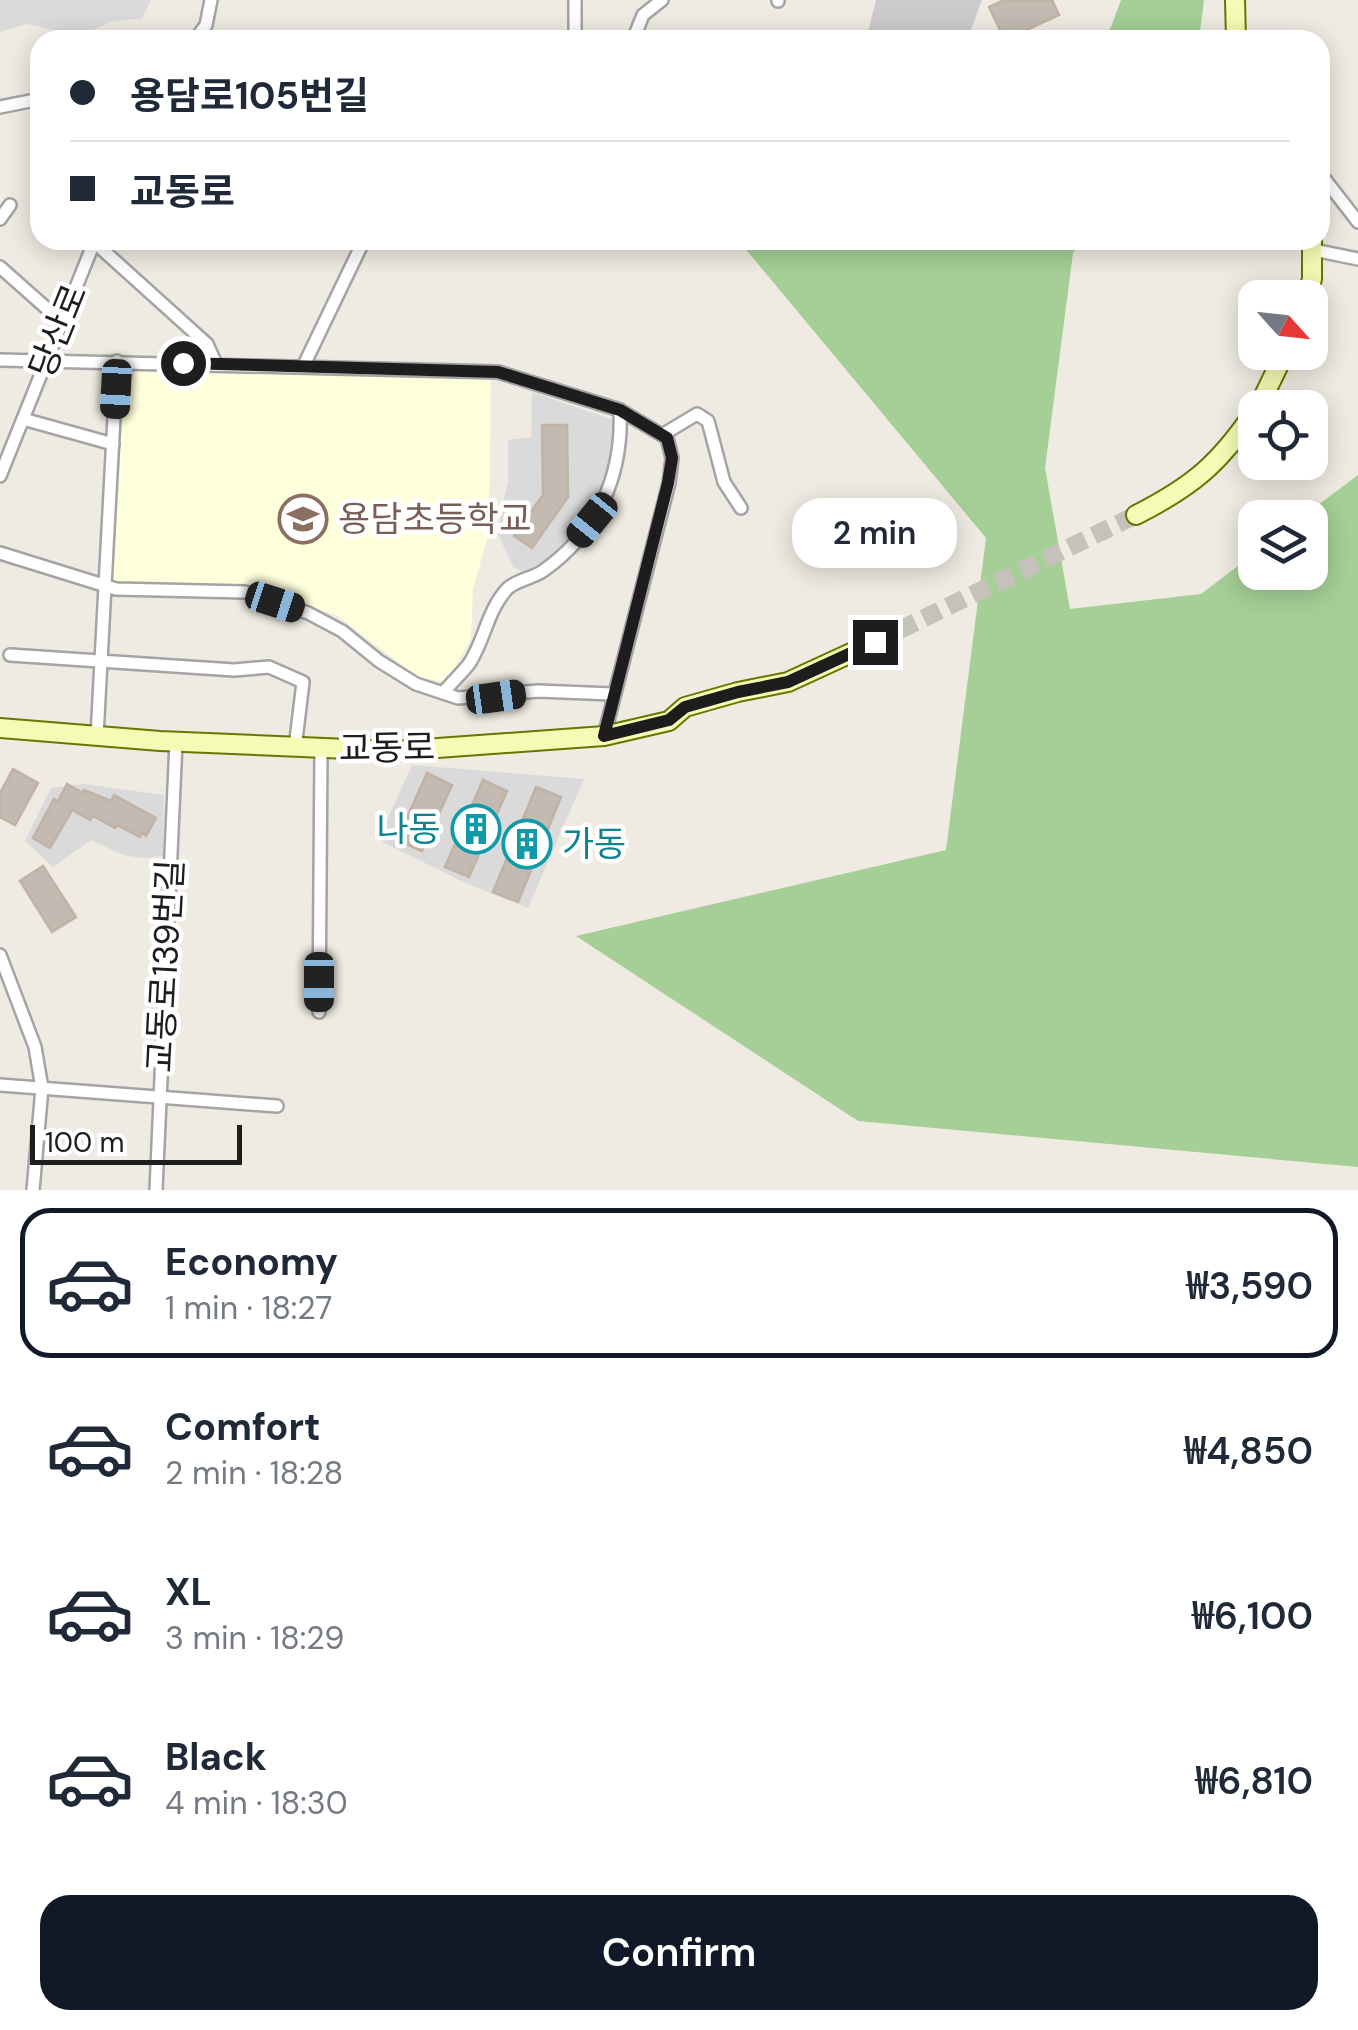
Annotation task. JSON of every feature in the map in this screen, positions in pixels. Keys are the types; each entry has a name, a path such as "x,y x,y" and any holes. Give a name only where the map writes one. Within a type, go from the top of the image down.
{"street":[{"path":"203,30 210,0"},
{"path":"575,0 575,30"},
{"path":"636,30 643,15 662,0"},
{"path":"1235,0 1236,30"},
{"path":"0,107 30,101"},
{"path":"1330,186 1358,222"},
{"path":"0,219 10,205"},
{"name":"당산로","path":"0,476 90,250"},
{"name":"당산로","path":"104,250 207,344 216,364"},
{"path":"304,367 359,250"},
{"path":"1308,280 1312,250"},
{"path":"1329,250 1358,259"},
{"path":"0,267 62,322"},
{"path":"0,360 498,372 620,410 667,438 672,458 668,483 604,736"},
{"path":"97,736 117,361"},
{"path":"443,693 470,662 488,618 510,586 552,564 592,520 614,478 622,440 620,410"},
{"path":"662,435 697,414 708,421 724,482 741,508"},
{"name":"당산로","path":"23,420 112,444"},
{"path":"1136,515 1179,493 1228,450 1238,436"},
{"path":"0,553 116,589 245,592 308,613 342,631 416,684 458,698 538,691 612,694"},
{"name":"교동로","path":"0,728 176,742 396,751 604,736 669,720 685,707 788,682 875,642"},
{"path":"10,656 234,670 270,668 303,682 295,748"},
{"name":"교동로139번길","path":"156,1190 176,742"},
{"path":"319,1012 321,748"},
{"path":"0,955 34,1047 42,1088 33,1190"},
{"path":"0,1085 277,1106"}],"shaded area":[{"path":"0,0 151,0 142,18 110,22 93,30 54,30 27,24 0,32"},
{"path":"876,0 982,0 971,30 868,30"},
{"name":"용담초등학교","path":"137,370 491,378 489,532 473,589 471,639 447,682 419,678 336,615 254,588 113,581 124,390"},
{"path":"532,392 613,420 617,440 610,478 596,503 549,561 528,574 513,567 497,532 508,481 508,440 531,437"},
{"path":"412,765 584,779 528,908 378,840"},
{"path":"84,784 164,795 163,856 123,855 91,840 53,867 25,841 51,788"}],"green space":[{"path":"1121,0 1204,0 1200,30 1109,30"},
{"path":"746,250 1075,250 1045,468 1070,609 1201,594 1238,566 1238,590 1328,590 1328,500 1325,500 1358,475 1358,1167 858,1121 576,936 946,850 986,538"}],"building":[{"path":"1004,0 1052,0 1059,15 1027,30 1000,30 989,7"},
{"path":"542,425 567,425 568,497 532,548 514,536 543,495"},
{"path":"13,769 38,783 15,825 0,817 0,793"},
{"path":"427,773 452,785 422,851 397,840"},
{"name":"나동","path":"483,780 507,791 469,877 445,867"},
{"path":"67,784 111,801 114,795 156,818 146,836 142,833 140,837 72,810 50,848 33,838 54,799 58,801"},
{"name":"가동","path":"536,787 561,797 518,902 493,892"},
{"path":"43,866 76,917 52,932 20,881"}],"tunnel":[{"path":"875,642 1136,515"}],"place":[{"name":"용담초등학교","path":"303,519"},
{"name":"나동","path":"476,829"},
{"name":"가동","path":"527,844"}],"route":[{"path":"183,363 498,372 620,410 667,438 672,458 668,483 604,736 669,720 685,707 788,682 875,642"}]}
